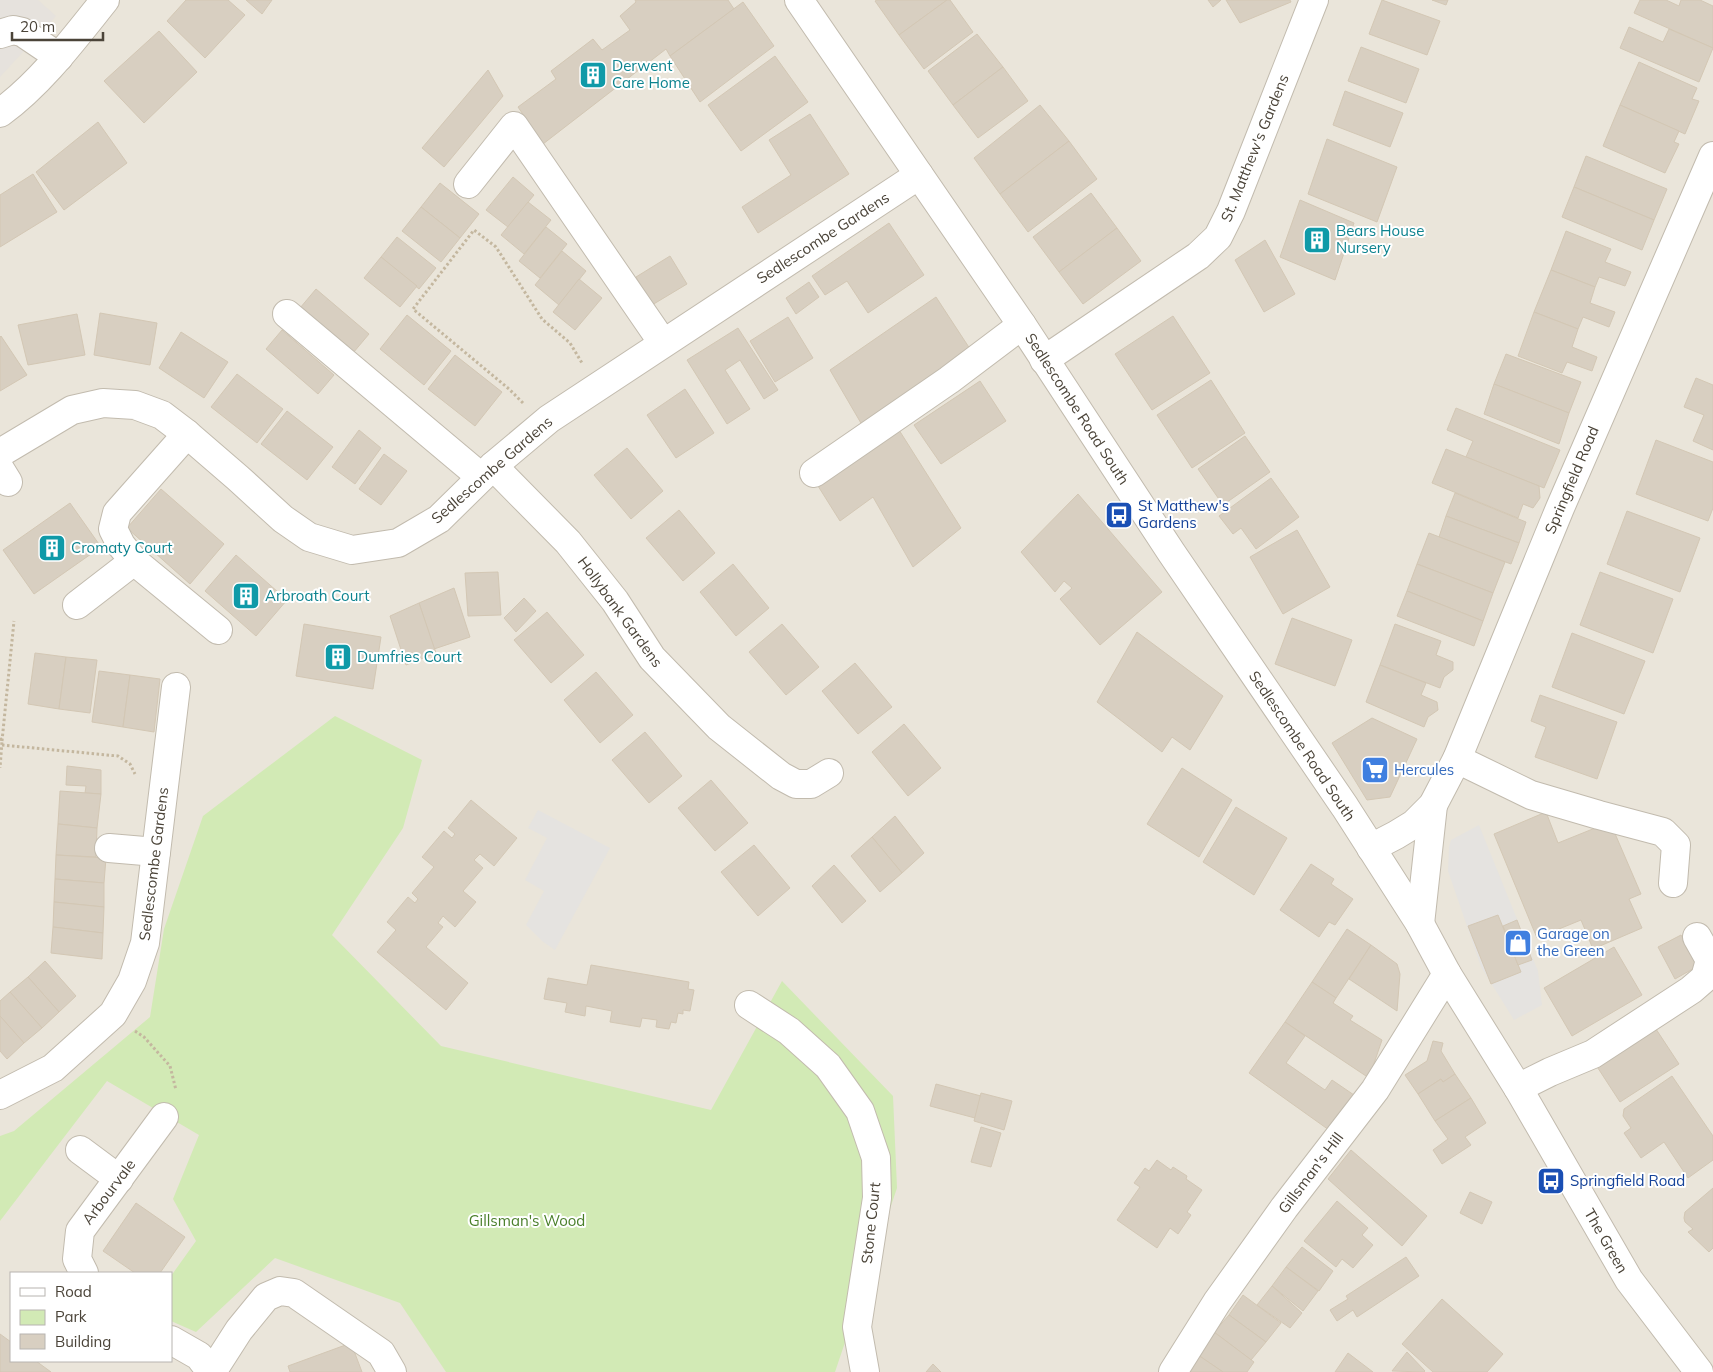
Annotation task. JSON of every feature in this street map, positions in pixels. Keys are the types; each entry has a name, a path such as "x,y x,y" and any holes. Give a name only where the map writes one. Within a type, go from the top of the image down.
{"street":[{"path":"0,113 16,102 59,57 105,0"},
{"name":"Sedlescombe Road South","path":"799,0 1022,325 1166,544 1345,807 1420,924 1446,974"},
{"name":"St. Matthew's Gardens","path":"1044,360 1167,278 1198,256 1218,237 1231,211 1314,0"},
{"path":"0,34 13,30 22,32 59,57"},
{"path":"468,184 514,126 663,343"},
{"name":"Springfield Road","path":"1371,848 1414,824 1433,805 1457,759 1560,508 1713,156"},
{"name":"Sedlescombe Gardens","path":"0,453 72,410 103,403 135,405 162,415 187,434 283,519 308,537 352,550 398,543 439,519 487,472 543,424 596,387 919,175"},
{"name":"Hollybank Gardens","path":"287,314 487,472 568,542 615,601 652,658 718,726 780,776 796,784 811,784 829,773"},
{"path":"814,473 948,380 1022,325"},
{"path":"187,434 117,513 113,528 121,544 134,561 218,630"},
{"path":"77,605 134,561"},
{"name":"Sedlescombe Gardens","path":"0,1095 53,1068 113,1014 132,981 145,943 176,687"},
{"path":"1457,759 1532,794 1663,832 1676,845 1673,883"},
{"name":"Springfield Road","path":"1420,924 1433,805"},
{"path":"108,848 156,852"},
{"path":"1518,1088 1550,1072 1594,1054 1691,990 1705,978 1710,960 1697,937"},
{"name":"The Green","path":"1446,974 1518,1088 1630,1280 1699,1372"},
{"name":"Gillsman's Hill","path":"1173,1372 1217,1302 1278,1216 1375,1090 1446,974"},
{"name":"Stone Court","path":"749,1005 789,1031 828,1066 860,1110 876,1158 877,1198 857,1327 865,1372"},
{"name":"Arbourvale","path":"84,1272 77,1259 80,1231 164,1117"},
{"path":"80,1150 119,1179"},
{"path":"172,1341 199,1356 212,1372 239,1330 266,1296 280,1291 294,1293 381,1353 392,1372"}],"path":[{"path":"543,424 509,389 413,309 474,230 496,246 542,319 570,343 596,387"},
{"path":"0,768 14,621"},
{"path":"2,741 118,756 130,764 139,780"},
{"path":"113,1014 144,1037 170,1066 176,1090 164,1117"}],"shaded area":[{"path":"0,0 1713,0 1713,1372 0,1372"},
{"path":"0,0 38,0 56,16 0,77"},
{"path":"538,810 610,848 555,950 542,941 526,925 544,891 525,880 547,838 528,828"},
{"path":"1479,825 1538,971 1542,1005 1514,1020 1481,967 1448,871 1451,840"}],"green space":[{"name":"Gillsman's Wood","path":"335,716 422,760 403,828 332,935 441,1046 711,1110 782,981 893,1096 897,1188 835,1372 446,1372 400,1303 275,1258 196,1332 172,1321 172,1275 196,1241 173,1199 199,1135 107,1081 0,1221 0,1136 14,1131 150,1017 164,929 203,816"}],"building":[{"path":"186,0 228,0 245,15 205,58 167,21"},
{"path":"246,0 272,0 262,14"},
{"name":"Derwent Care Home","path":"635,0 728,0 734,9 670,56 666,49 543,144 518,107 556,79 551,71 593,39 602,50 630,30 620,16 636,2"},
{"path":"947,0 899,35 875,1"},
{"path":"947,0 950,0 973,32 924,69 899,35"},
{"path":"1208,0 1221,0 1213,7"},
{"path":"1226,0 1290,0 1291,2 1240,23"},
{"path":"1382,0 1440,21 1427,55 1369,34"},
{"path":"1432,0 1448,0 1446,5"},
{"path":"1640,0 1666,0 1679,6 1681,0 1700,0 1713,6 1713,48 1634,13"},
{"path":"743,2 774,46 700,102 670,56"},
{"path":"1629,27 1663,42 1669,29 1713,48 1699,82 1620,48"},
{"path":"159,31 197,72 144,123 104,81"},
{"path":"977,34 1003,67 953,105 928,71"},
{"path":"1361,47 1419,69 1406,103 1348,81"},
{"path":"775,56 808,102 741,151 708,105"},
{"path":"1639,62 1697,88 1692,99 1699,101 1685,134 1620,105"},
{"path":"1003,67 1028,101 978,138 953,105"},
{"path":"488,70 503,96 444,167 422,148"},
{"path":"1345,91 1403,113 1390,147 1333,125"},
{"path":"1040,105 1069,141 1000,194 974,158"},
{"path":"1620,105 1679,131 1674,142 1679,144 1665,173 1603,146"},
{"path":"810,114 849,174 758,233 742,207 791,175 769,140"},
{"path":"98,122 127,163 64,210 36,172"},
{"path":"1327,139 1397,167 1377,222 1308,194"},
{"path":"1069,141 1097,179 1028,232 1000,194"},
{"path":"1586,156 1667,189 1654,220 1574,187"},
{"path":"33,174 57,212 0,247 0,195"},
{"path":"513,177 534,195 508,227 486,210"},
{"path":"440,183 479,214 460,238 421,207"},
{"path":"1574,187 1654,220 1642,250 1562,217"},
{"path":"1091,193 1117,228 1059,272 1033,237"},
{"name":"Bears House Nursery","path":"1300,200 1354,223 1335,280 1280,257"},
{"path":"528,202 551,220 524,254 501,235"},
{"path":"421,207 460,238 441,262 402,231"},
{"path":"889,223 924,275 868,313 847,281 825,295 812,276"},
{"path":"546,227 567,244 540,278 519,261"},
{"path":"1117,228 1141,261 1083,304 1059,272"},
{"path":"1566,231 1611,249 1605,262 1631,272 1625,286 1599,277 1595,287 1551,270"},
{"path":"397,237 436,268 419,289 381,257"},
{"path":"1265,240 1295,294 1264,312 1235,260"},
{"path":"562,251 586,271 559,305 535,285"},
{"path":"670,256 687,284 652,305 636,277"},
{"path":"381,257 417,286 400,307 364,278"},
{"path":"1551,270 1595,287 1590,303 1615,312 1609,327 1583,317 1578,329 1534,312"},
{"path":"579,279 602,298 575,330 553,312"},
{"path":"809,282 819,297 796,314 786,298"},
{"path":"316,289 369,334 353,353 300,308"},
{"path":"936,297 972,352 865,430 830,370"},
{"path":"1534,312 1578,329 1572,347 1597,357 1592,371 1567,362 1562,373 1518,356"},
{"path":"100,313 157,323 150,365 94,355"},
{"path":"77,314 85,355 28,365 18,325"},
{"path":"407,315 451,351 424,385 380,349"},
{"path":"1173,316 1210,373 1152,410 1115,354"},
{"path":"788,317 813,358 775,382 750,341"},
{"path":"738,328 778,390 764,399 740,360 725,370 750,409 727,424 687,360"},
{"path":"282,330 334,375 318,394 266,349"},
{"path":"181,332 228,362 204,398 159,368"},
{"path":"0,337 27,375 0,391"},
{"path":"1506,354 1581,382 1569,413 1494,384"},
{"path":"455,355 502,392 475,426 428,389"},
{"path":"237,374 283,409 257,443 211,407"},
{"path":"1696,378 1713,385 1713,450 1693,441 1704,415 1684,407"},
{"path":"1211,380 1245,433 1192,468 1157,415"},
{"path":"980,381 1006,421 941,464 914,425"},
{"path":"1494,384 1569,413 1559,444 1484,414"},
{"path":"685,389 714,433 676,458 647,415"},
{"path":"1456,408 1560,450 1544,488 1466,457 1473,441 1447,430"},
{"path":"287,411 333,447 307,480 261,444"},
{"path":"359,430 381,448 355,484 332,467"},
{"path":"899,430 961,528 913,567 873,497 840,521 818,486"},
{"path":"1245,436 1270,472 1223,505 1198,469"},
{"path":"1656,440 1713,462 1713,508 1708,521 1636,494"},
{"path":"627,448 663,491 631,519 594,475"},
{"path":"1446,449 1539,486 1540,498 1533,508 1523,504 1518,518 1432,483"},
{"path":"384,454 407,471 381,505 359,489"},
{"path":"1271,478 1299,517 1256,549 1241,528 1233,534 1219,516"},
{"path":"161,489 224,544 190,584 127,528"},
{"path":"1455,493 1526,522 1519,543 1446,516"},
{"path":"1078,494 1162,592 1100,645 1060,599 1072,588 1064,581 1055,592 1021,552"},
{"name":"Cromaty Court","path":"70,503 101,547 34,594 3,550"},
{"path":"679,510 715,553 683,581 646,538"},
{"path":"1627,511 1700,538 1680,592 1607,564"},
{"path":"1446,516 1519,543 1511,564 1439,537"},
{"path":"1297,530 1330,587 1283,614 1250,557"},
{"path":"1429,533 1505,562 1493,593 1417,564"},
{"name":"Arbroath Court","path":"236,555 287,600 256,636 205,591"},
{"path":"733,564 769,608 736,636 700,592"},
{"path":"1417,564 1493,593 1483,621 1407,591"},
{"path":"498,572 501,615 468,616 465,573"},
{"path":"1600,572 1673,599 1653,653 1580,625"},
{"path":"454,588 470,637 434,649 419,603"},
{"path":"1407,591 1483,621 1474,646 1397,616"},
{"path":"524,598 536,611 516,632 504,618"},
{"path":"419,603 436,653 406,665 390,616"},
{"path":"547,612 584,655 551,683 514,640"},
{"path":"1292,618 1352,640 1335,686 1275,664"},
{"name":"Dumfries Court","path":"304,624 381,637 373,689 296,676"},
{"path":"782,624 819,667 786,695 749,652"},
{"path":"1395,624 1441,641 1436,655 1453,662 1453,670 1444,677 1440,688 1380,665"},
{"path":"1137,632 1223,696 1190,750 1172,737 1162,752 1097,702"},
{"path":"1572,633 1645,661 1624,714 1552,687"},
{"path":"35,653 66,657 59,709 28,704"},
{"path":"66,657 97,660 90,713 59,709"},
{"path":"855,663 892,707 858,734 822,691"},
{"path":"1380,665 1426,683 1421,695 1437,702 1438,710 1428,717 1424,727 1366,702"},
{"path":"99,671 130,675 123,727 92,722"},
{"path":"596,672 633,715 600,743 564,700"},
{"path":"130,675 160,679 154,732 123,727"},
{"path":"1540,695 1617,722 1597,779 1535,757 1546,727 1531,721"},
{"name":"Hercules","path":"1372,718 1417,739 1390,797 1367,800 1332,743"},
{"path":"904,724 941,768 908,796 872,752"},
{"path":"645,732 682,776 649,803 612,760"},
{"path":"67,766 101,770 101,794 85,793 86,786 66,785"},
{"path":"1182,768 1232,800 1199,857 1147,824"},
{"path":"711,780 748,823 715,851 678,808"},
{"path":"60,791 101,794 97,828 58,824"},
{"path":"471,800 517,838 494,866 480,854 474,860 483,868 463,891 476,902 455,927 443,916 438,923 443,927 426,947 468,983 446,1010 377,952 396,930 387,922 408,897 415,903 418,899 412,893 434,867 422,857 444,831 452,838 455,834 448,828"},
{"path":"1236,807 1287,838 1254,895 1203,862"},
{"path":"1546,812 1558,843 1610,822 1641,894 1629,899 1642,928 1593,949 1581,920 1537,938 1494,834"},
{"path":"895,816 924,853 902,873 872,837"},
{"path":"58,824 97,828 96,857 56,855"},
{"path":"872,837 902,873 880,892 851,856"},
{"path":"754,845 790,888 758,916 721,872"},
{"path":"56,855 106,858 104,883 55,879"},
{"path":"1311,864 1334,879 1331,884 1353,899 1335,925 1329,922 1319,937 1280,910"},
{"path":"834,865 866,901 842,923 812,886"},
{"path":"55,879 104,883 104,907 54,902"},
{"path":"54,902 104,907 103,933 53,927"},
{"path":"1498,915 1521,972 1491,984 1468,926"},
{"name":"Garage on the Green","path":"1517,920 1532,960 1518,965 1503,926"},
{"path":"53,927 103,933 102,959 51,953"},
{"path":"1347,929 1371,945 1336,998 1312,982"},
{"path":"1681,935 1698,966 1675,979 1658,947"},
{"path":"1371,945 1397,964 1400,974 1397,1011 1349,979"},
{"path":"1614,947 1642,995 1572,1036 1544,988"},
{"path":"45,961 76,996 59,1012 28,977"},
{"path":"591,965 689,982 688,989 694,990 690,1011 683,1010 683,1014 678,1013 676,1023 671,1022 669,1029 656,1027 657,1020 642,1018 640,1027 610,1022 612,1011 586,1006 585,1016 565,1012 567,1003 544,999 548,978 587,985"},
{"path":"28,977 59,1012 42,1028 10,992"},
{"path":"1312,982 1336,998 1333,1003 1353,1016 1350,1020 1382,1040 1369,1078 1285,1022"},
{"path":"10,992 42,1028 24,1043 0,1016 0,1001"},
{"path":"0,1016 24,1043 7,1059 0,1051"},
{"path":"1285,1022 1305,1036 1286,1063 1325,1090 1332,1080 1354,1095 1329,1130 1249,1073"},
{"path":"1652,1023 1679,1064 1620,1102 1594,1062"},
{"path":"1433,1041 1443,1043 1441,1051 1455,1074 1443,1082 1441,1079 1418,1094 1405,1075 1427,1061"},
{"path":"1455,1074 1471,1098 1435,1121 1418,1094 1441,1079 1443,1082"},
{"path":"1672,1076 1713,1136 1713,1160 1688,1178 1664,1142 1641,1158 1624,1133 1631,1128 1623,1116 1624,1109"},
{"path":"936,1084 981,1096 975,1118 930,1106"},
{"path":"981,1093 1012,1101 1004,1130 974,1121"},
{"path":"1471,1098 1486,1123 1465,1137 1471,1145 1442,1164 1433,1150 1448,1139 1435,1121"},
{"path":"981,1127 1001,1133 991,1167 971,1162"},
{"path":"1351,1150 1427,1216 1402,1246 1328,1179"},
{"path":"1157,1160 1171,1170 1173,1167 1187,1176 1186,1179 1202,1190 1187,1212 1191,1215 1178,1234 1170,1228 1157,1248 1117,1220 1140,1187 1134,1183 1145,1168 1149,1171"},
{"path":"1713,1188 1713,1248 1709,1252 1688,1232 1693,1229 1685,1222 1684,1218 1685,1212"},
{"path":"1470,1192 1492,1202 1482,1224 1460,1213"},
{"path":"1337,1201 1368,1228 1362,1235 1373,1245 1353,1268 1342,1259 1336,1267 1304,1241"},
{"path":"136,1203 185,1237 161,1272 134,1272 103,1251"},
{"path":"1302,1247 1333,1271 1319,1291 1286,1267"},
{"path":"1406,1257 1419,1276 1357,1317 1353,1310 1337,1321 1330,1310 1348,1299 1346,1296"},
{"path":"1286,1267 1318,1291 1303,1311 1272,1286"},
{"path":"1272,1286 1302,1313 1290,1328 1257,1305"},
{"path":"1243,1295 1281,1323 1266,1342 1229,1315"},
{"path":"1442,1299 1503,1354 1487,1372 1433,1372 1402,1344"},
{"path":"1229,1315 1266,1342 1251,1360 1214,1332"},
{"path":"1214,1332 1254,1362 1247,1372 1223,1372 1198,1355"},
{"path":"0,1334 10,1341 10,1362 37,1362 51,1372 0,1372"},
{"path":"351,1343 362,1372 290,1372 288,1366"},
{"path":"1407,1352 1425,1371 1424,1372 1392,1371"},
{"path":"1348,1353 1373,1372 1335,1372"},
{"path":"1198,1355 1223,1372 1188,1372"},
{"path":"933,1364 941,1372 926,1372"}],"place":[{"name":"Derwent Care Home","path":"593,75"},
{"name":"Bears House Nursery","path":"1317,240"},
{"name":"St Matthew's Gardens","path":"1119,515"},
{"name":"Cromaty Court","path":"52,548"},
{"name":"Arbroath Court","path":"246,596"},
{"name":"Dumfries Court","path":"338,657"},
{"name":"Hercules","path":"1375,770"},
{"name":"Garage on the Green","path":"1518,943"},
{"name":"Springfield Road","path":"1551,1181"}]}
